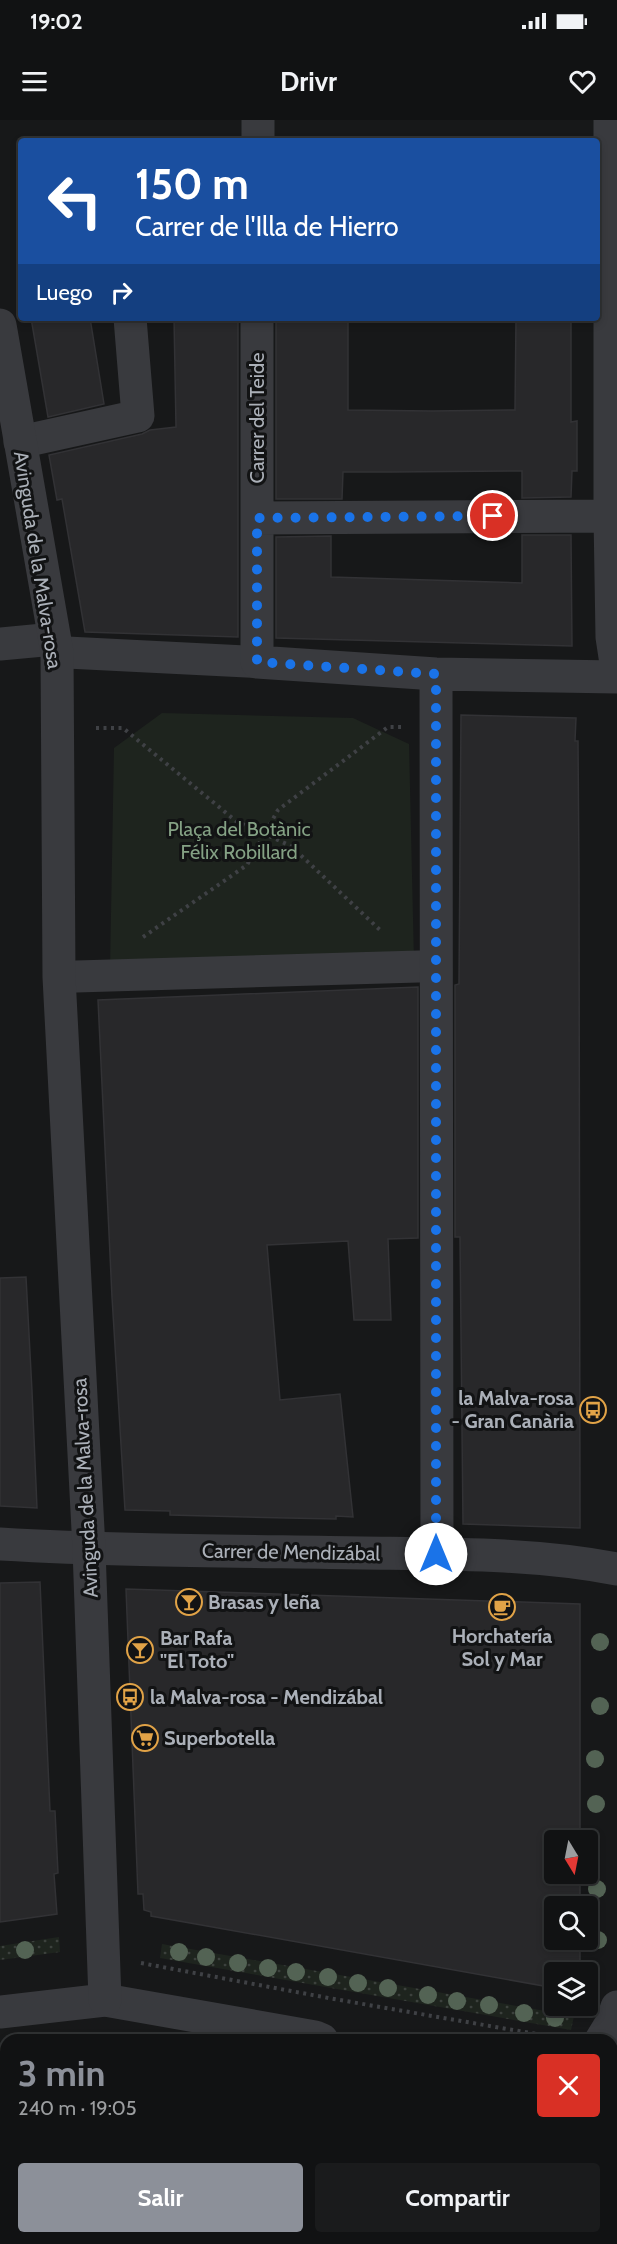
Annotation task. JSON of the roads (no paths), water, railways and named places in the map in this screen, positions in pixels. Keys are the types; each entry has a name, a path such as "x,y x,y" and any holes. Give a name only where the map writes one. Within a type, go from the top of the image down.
{"street":[{"path":"258,120 258,138"},
{"path":"610,120 604,164 612,638 617,670"},
{"path":"20,442 138,416 130,321"},
{"name":"Carrer del Teide","path":"257,321 257,662"},
{"name":"Avinguda de la Malva-rosa","path":"0,325 55,645 59,977 89,1549 105,2000"},
{"path":"257,518 610,516"},
{"path":"0,644 55,645 436,674 617,677"},
{"path":"436,674 428,966 436,1554"},
{"path":"59,977 428,966"},
{"name":"Carrer de Mendizábal","path":"0,1544 89,1549 436,1554 573,1560 617,1569"},
{"path":"0,2012 105,2000 298,2034"},
{"path":"605,2034 617,2007"}],"place":[{"name":"la Malva-rosa - Gran Canària","path":"593,1410"},
{"name":"Brasas y leña","path":"189,1602"},
{"name":"Horchatería Sol y Mar","path":"502,1607"},
{"name":"Bar Rafa \"El Toto\"","path":"140,1650"},
{"name":"la Malva-rosa - Mendizábal","path":"130,1697"},
{"name":"Superbotella","path":"145,1738"}],"park label":[{"name":"Plaça del Botànic Félix Robillard","path":"239,840"}]}
